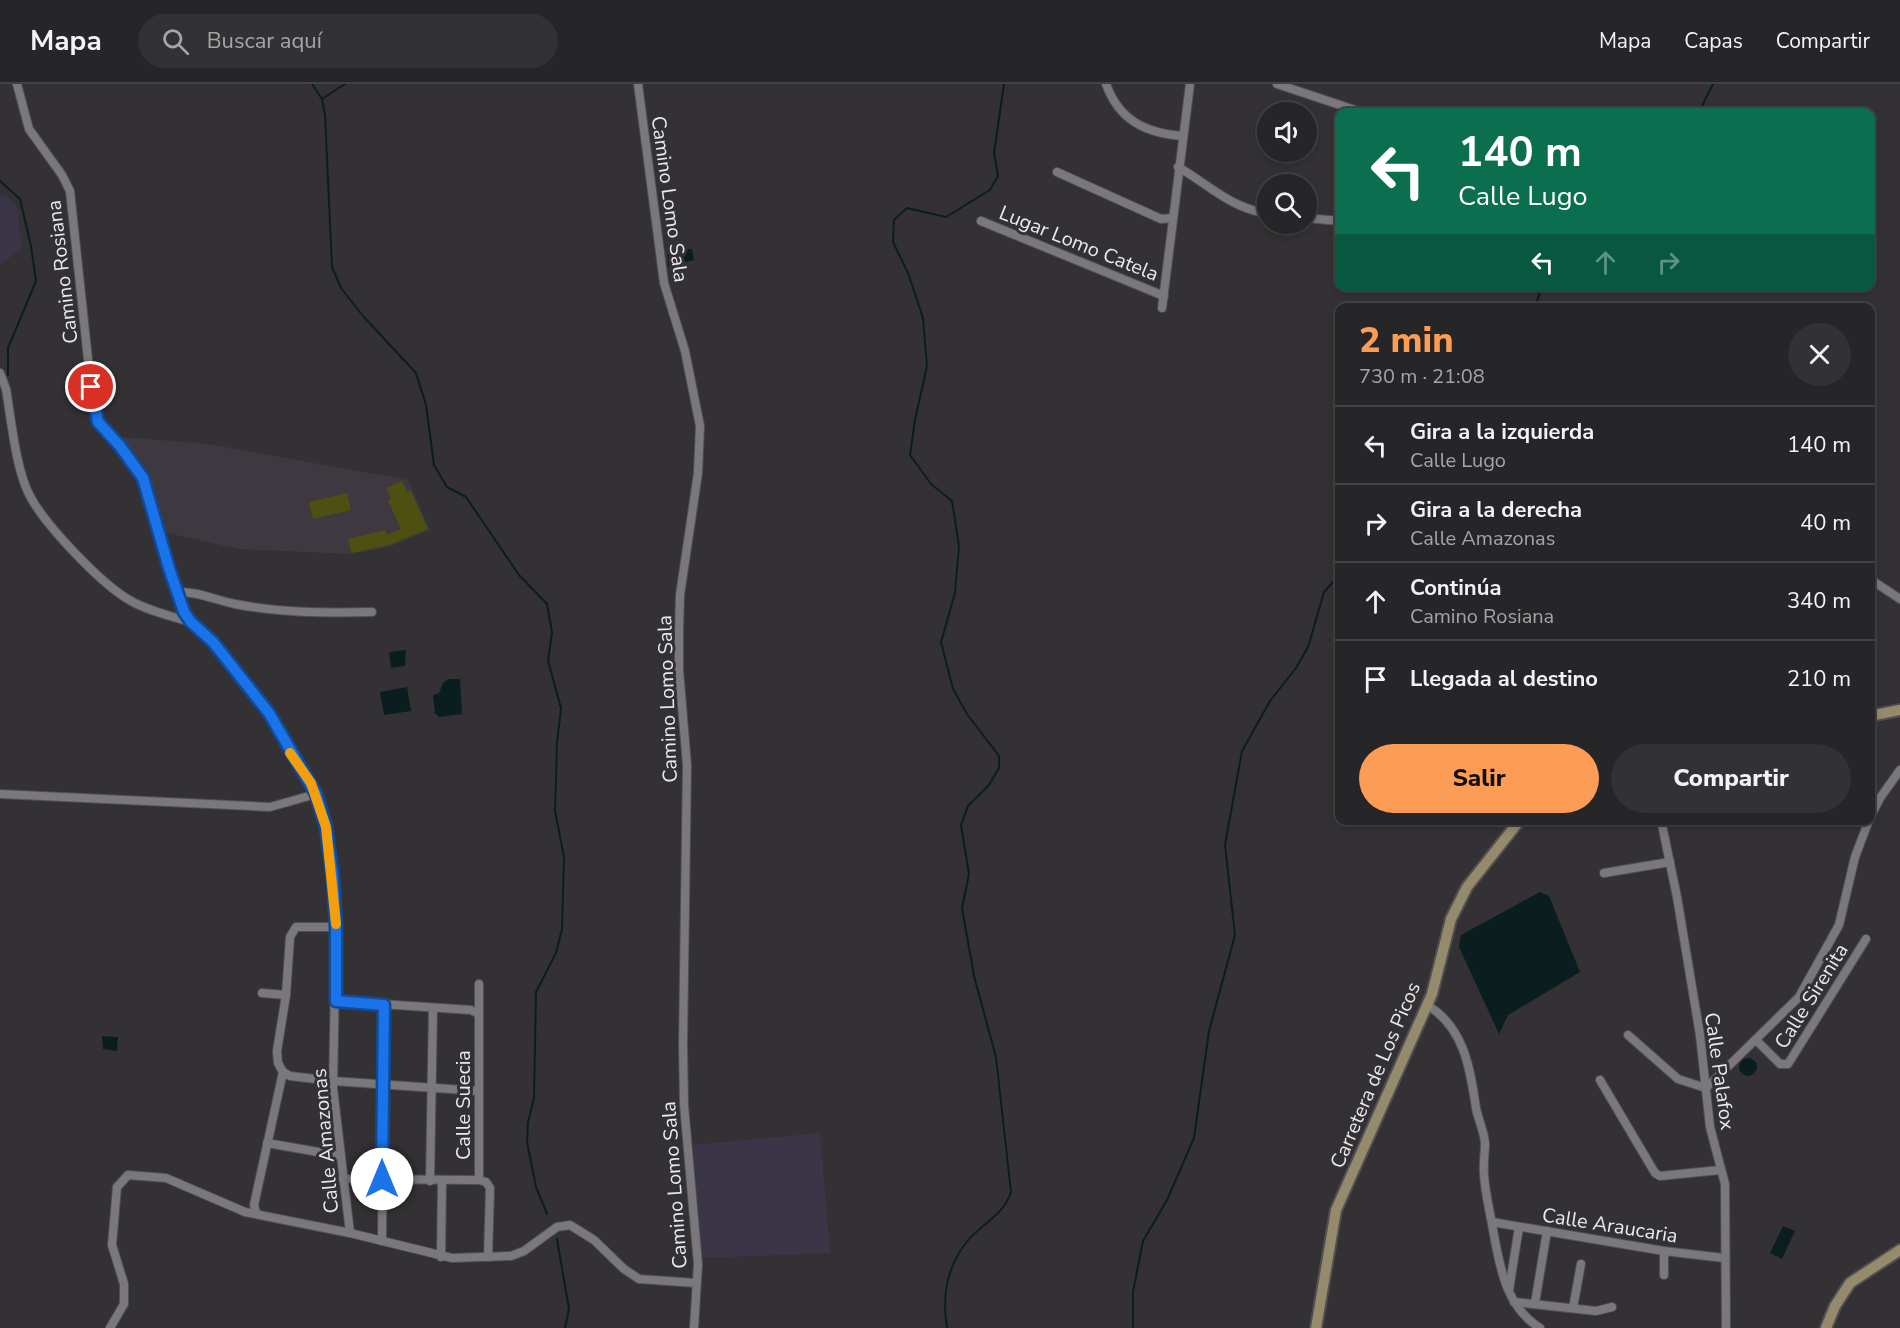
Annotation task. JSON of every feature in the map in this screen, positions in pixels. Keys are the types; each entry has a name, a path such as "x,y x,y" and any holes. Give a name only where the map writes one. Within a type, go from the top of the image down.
{"main road":[{"path":"1875,715 1900,710"},
{"name":"Carretera de Los Picos","path":"1316,1328 1336,1209 1427,1005 1444,939 1458,904 1467,887 1516,825"},
{"path":"1826,1328 1835,1306 1850,1283 1900,1250"}],"street":[{"name":"Camino Rosiana","path":"17,84 29,129 70,191 93,406 98,422 120,446 143,478 176,592 191,622"},
{"name":"Camino Lomo Sala","path":"638,84 664,283 685,351 700,426 698,473 680,595 679,632 679,670 687,765 683,1075 698,1264 694,1328"},
{"path":"1106,84 1112,99 1124,116 1160,134 1182,136"},
{"name":"Lugar Lomo Catela","path":"1162,308 1190,84"},
{"path":"1277,84 1349,108"},
{"path":"1178,167 1227,201 1246,210 1257,212"},
{"path":"1057,172 1161,219 1172,218"},
{"path":"1317,219 1335,221"},
{"name":"Lugar Lomo Catela","path":"981,221 1164,296"},
{"path":"0,373 6,389 29,496 42,513 66,542 115,591 155,612 191,622"},
{"path":"1875,582 1900,599"},
{"path":"176,592 189,592 235,604 314,614 372,612"},
{"name":"Calle Amazonas","path":"191,622 213,642 269,713 316,794 326,827 336,927 333,1081 350,1233"},
{"path":"1875,808 1900,770"},
{"path":"0,794 270,807 316,794"},
{"name":"Calle Palafox","path":"1662,825 1706,1088 1710,1127 1725,1184 1726,1328"},
{"path":"1628,1035 1678,1079 1697,1087 1706,1088 1799,997 1839,925 1855,857 1868,825"},
{"path":"1604,873 1670,862"},
{"path":"336,927 296,927 292,932 286,995 277,1051 278,1063 283,1072 290,1076 333,1081 479,1090"},
{"name":"Calle Sirenita","path":"1756,1040 1780,1064 1788,1064 1866,939"},
{"name":"Calle Suecia","path":"479,984 477,1013 480,1019 479,1180 486,1182 490,1188 488,1257"},
{"path":"262,993 286,995"},
{"path":"336,1001 471,1010 477,1013"},
{"path":"382,1241 384,1005"},
{"path":"1427,1005 1442,1014 1456,1033 1468,1059 1476,1111 1485,1141 1484,1174 1498,1260 1514,1302 1527,1320 1540,1328"},
{"path":"430,1180 433,1008"},
{"name":"Calle Amazonas","path":"256,1212 254,1205 283,1072"},
{"path":"1600,1080 1655,1173 1660,1176 1720,1170"},
{"path":"267,1143 340,1156"},
{"path":"110,1328 124,1304 124,1284 112,1245 117,1187 121,1179 128,1175 166,1178 245,1212 256,1212 350,1233 441,1257 511,1256 524,1251 557,1227 570,1225 594,1240 624,1269 639,1279 696,1283"},
{"path":"343,1179 479,1180"},
{"path":"441,1257 442,1181"},
{"name":"Calle Araucaria","path":"1492,1222 1664,1251 1724,1258"},
{"path":"1509,1292 1519,1227"},
{"path":"1534,1303 1547,1232"},
{"path":"1664,1251 1664,1275"},
{"path":"1573,1308 1581,1264"},
{"path":"1514,1302 1596,1311 1612,1307"}],"shaded area":[{"path":"0,196 7,197 17,207 22,249 0,264"},
{"path":"121,437 209,444 408,480 430,530 389,547 350,554 239,549 163,532 145,476"},
{"path":"402,481 407,492 411,491 428,529 389,545 351,553 348,539 385,530 387,535 401,529 388,501 391,499 386,488"},
{"path":"347,493 351,510 313,519 309,502"},
{"path":"820,1133 830,1253 702,1258 693,1145"}],"water":[{"path":"692,249 694,260 668,266 668,250"},
{"path":"406,650 405,666 391,668 389,652"},
{"path":"449,679 460,679 462,714 439,717 435,713 433,695 439,693 443,683"},
{"path":"407,687 411,711 384,715 380,692"},
{"path":"1540,892 1549,896 1580,972 1508,1015 1499,1034 1459,947 1461,935"},
{"path":"102,1036 118,1037 117,1051 103,1049"},
{"path":"1744,1058 1752,1058 1757,1063 1755,1074 1744,1076 1739,1071 1739,1063"},
{"path":"1783,1226 1795,1231 1782,1259 1770,1253"}],"waterway":[{"path":"312,84 322,99 325,115 332,267 341,288 363,316 416,373 426,405 434,465 447,487 466,497 519,575 547,604 552,632 548,661 561,708 557,743 555,811 564,857 562,929 556,953 536,992 534,1098 528,1122 527,1142 536,1187 547,1214"},
{"path":"322,99 345,84"},
{"path":"947,1328 945,1295 953,1264 971,1237 1003,1208 1011,1192 996,1057 974,976 962,908 969,874 961,825 968,806 989,785 999,768 999,756 967,714 953,689 941,642 955,593 959,546 952,501 931,484 910,455 927,366 923,318 908,273 893,242 894,220 907,208 946,217 990,190 998,176 994,153 1004,84"},
{"path":"1701,108 1713,84"},
{"path":"0,181 20,199 36,281 8,348 8,375"},
{"path":"1536,303 1541,291"},
{"path":"1133,1328 1133,1292 1143,1241 1167,1200 1194,1138 1209,1031 1235,935 1225,845 1242,751 1270,701 1296,668 1308,647 1324,592 1335,580"},
{"path":"557,1239 569,1309 565,1328"}],"slow traffic":[{"path":"290,753 311,783 326,827 336,924"}],"route":[{"path":"91,387 98,422 120,446 143,478 184,612 191,622 213,642 269,713 290,754 311,783 316,794 326,827 333,878 336,927 336,1001 384,1005 382,1179"}]}
